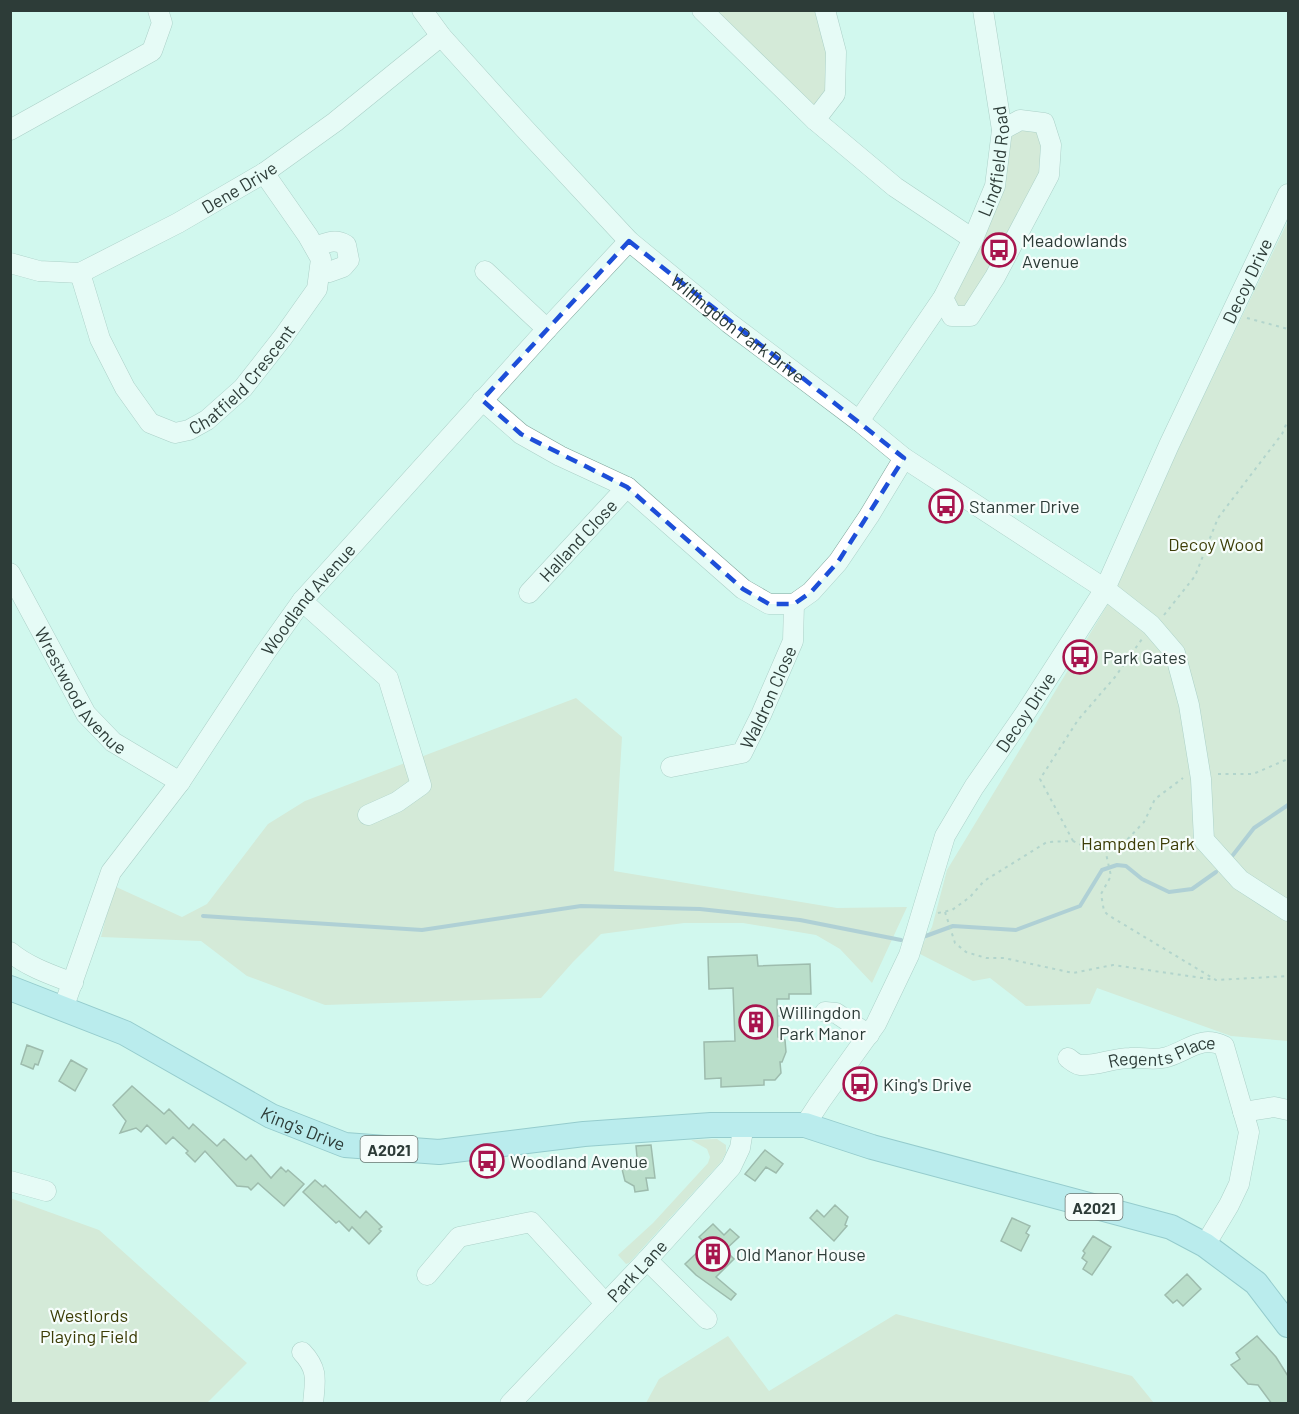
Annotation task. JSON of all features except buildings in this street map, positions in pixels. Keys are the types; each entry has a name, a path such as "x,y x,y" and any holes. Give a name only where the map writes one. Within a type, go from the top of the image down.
{"main road":[{"name":"King's Drive","path":"11,989 125,1033 270,1116 345,1145 439,1152 584,1134 711,1125 805,1125 872,1147 1171,1227 1205,1245 1256,1283 1288,1325"}],"street":[{"path":"10,130 152,51 162,23 158,10"},
{"name":"Willingdon Park Drive","path":"422,10 441,36 629,241 729,323 859,421 904,458 1105,589 1151,625 1175,653 1189,705 1200,771 1204,840 1240,880 1288,911"},
{"path":"815,120 835,94 836,52 825,10"},
{"name":"Lindfield Road","path":"859,421 943,298 973,239 995,186 1002,130 983,10"},
{"path":"703,11 815,120 894,187 973,239"},
{"name":"Dene Drive","path":"10,263 39,271 80,273 178,223 264,173 335,122 441,36"},
{"path":"943,298 952,316 970,316 994,277 1049,175 1051,145 1044,123 1020,120 1002,130"},
{"path":"264,173 315,247 321,260 321,269 329,272 343,267 349,260 346,246 339,241 330,241 315,247"},
{"name":"Decoy Drive","path":"805,1125 876,1024 909,956 945,836 974,787 1026,712 1105,589 1169,445 1288,194"},
{"name":"Woodland Avenue","path":"63,1009 111,872 180,782 302,601 547,328 629,241"},
{"name":"Chatfield Crescent","path":"80,273 100,339 125,388 150,423 175,433 189,430 207,420 243,388 283,337 317,288 321,269"},
{"path":"485,271 547,328"},
{"path":"482,400 521,434 560,456 627,487 743,589 768,604 794,604 811,592 838,562 904,458"},
{"name":"Halland Close","path":"529,593 627,487"},
{"name":"Wrestwood Avenue","path":"10,573 86,714 113,742 180,782"},
{"path":"302,601 388,678 421,784 397,802 368,815"},
{"name":"Waldron Close","path":"670,766 742,753 793,641 794,604"},
{"path":"10,951 19,959 73,983"},
{"path":"825,1012 836,1013 869,1035"},
{"name":"Regents Place","path":"1068,1058 1077,1065 1134,1057 1151,1060 1167,1057 1203,1041 1215,1042 1224,1046 1249,1132 1239,1184 1205,1245"},
{"path":"1243,1112 1274,1107 1288,1110"},
{"name":"Park Lane","path":"510,1404 539,1371 606,1304 731,1167 740,1148 744,1125"},
{"path":"10,1181 46,1191"},
{"path":"427,1275 459,1237 531,1222 606,1304"},
{"path":"647,1260 707,1319"},
{"path":"302,1352 312,1362 316,1376 314,1404"}],"path":[{"path":"1232,313 1288,329"},
{"path":"920,917 952,910 970,897 984,881 1047,842 1073,841 1092,850 1121,846 1144,822 1155,799 1179,779 1200,771 1224,775 1253,774 1288,759"},
{"path":"1105,848 1111,876 1101,894 1104,911 1216,980"},
{"path":"945,912 955,943 966,952 986,958 1004,958 1073,974 1113,965 1216,980 1288,976"},
{"path":"778,1016 791,1015"}],"highlighted area":[{"path":"629,241 904,458 838,562 811,592 794,604 769,604 743,589 627,487 521,434 482,400"}],"green space":[{"path":"703,11 825,11 835,94 815,120"},
{"path":"1044,123 1049,175 970,316 943,298 973,239 1002,130"},
{"name":"Hampden Park","path":"1288,221 1288,1041 1231,1036 1097,988 1090,1004 1026,1006 990,978 973,981 918,953 932,927 947,870 1114,594 1178,449"},
{"path":"576,698 622,737 614,871 837,908 907,907 872,983 840,949 816,935 743,923 684,923 601,934 541,998 325,1005 247,976 201,941 101,937 114,886 182,917 207,904 268,824 305,801"},
{"path":"717,1139 726,1145 726,1153 721,1162 626,1264 618,1255 653,1223 708,1163 710,1157 707,1149 691,1140"},
{"name":"Westlords Playing Field","path":"10,1198 99,1230 247,1363 207,1403 11,1403"},
{"path":"896,1314 1132,1376 1154,1403 646,1403 659,1379 728,1336 769,1391"}],"waterway":[{"path":"1233,855 1254,828 1288,805"},
{"path":"923,937 953,926 1016,930 1080,906 1102,870 1117,865 1126,866 1142,879 1169,892 1192,889 1216,872"},
{"path":"203,916 422,930 581,906 700,909 800,920 901,940"}],"place":[{"name":"Meadowlands Avenue","path":"999,250"},
{"name":"Stanmer Drive","path":"946,506"},
{"name":"Park Gates","path":"1080,657"},
{"name":"Willingdon Park Manor","path":"756,1022"},
{"name":"King's Drive","path":"860,1084"},
{"name":"Woodland Avenue","path":"487,1161"},
{"name":"Old Manor House","path":"713,1254"}],"park label":[{"name":"Decoy Wood","path":"1216,544"}]}
